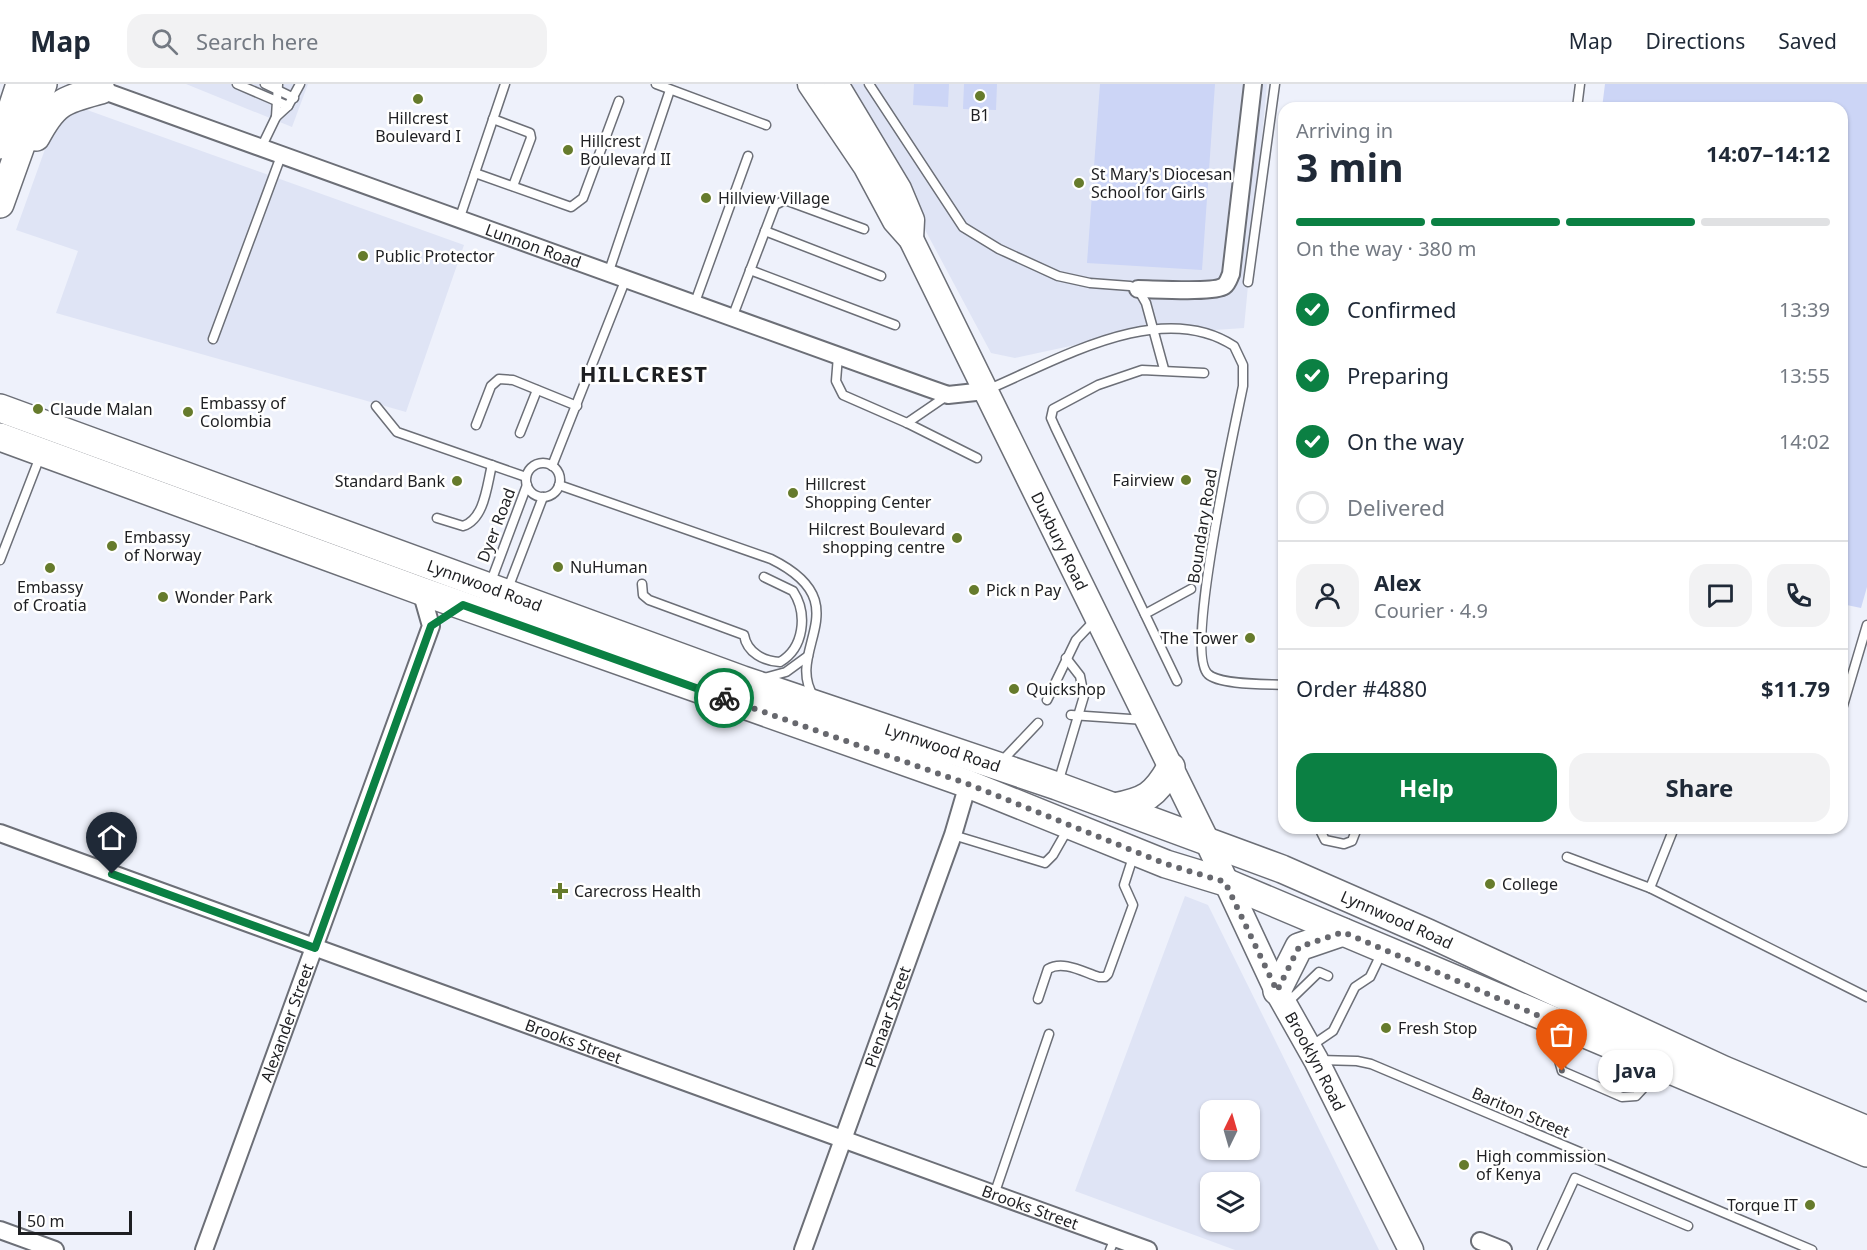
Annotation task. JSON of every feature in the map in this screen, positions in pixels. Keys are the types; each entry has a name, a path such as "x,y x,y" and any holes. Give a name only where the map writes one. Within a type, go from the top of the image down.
{"main road":[{"path":"0,204 6,148 20,84"},
{"path":"6,148 38,84"},
{"path":"6,148 43,84"},
{"name":"Duxbury Road","path":"810,84 866,167 895,221 911,239 1208,841"},
{"name":"Duxbury Road","path":"836,84 899,189 912,220 911,239"},
{"path":"6,148 25,155 56,106 93,86"},
{"name":"Lynnwood Road","path":"0,408 1135,851 1225,882 1867,1154"},
{"name":"Lynnwood Road","path":"0,437 421,591 490,601 743,680 1057,786 1208,841 1282,869 1428,933 1724,1070 1867,1130"},
{"path":"929,743 939,755 967,770 968,784"},
{"path":"1114,807 1140,802 1149,796 1162,783 1171,767"},
{"name":"Brooklyn Road","path":"1208,841 1225,882 1281,998 1312,1053 1411,1250"},
{"path":"1281,998 1299,947 1343,932"}],"street":[{"path":"1138,289 1203,290 1219,288 1227,282 1231,274 1253,84"},
{"name":"Lunnon Road","path":"93,86 625,281 948,395 986,391"},
{"path":"421,591 431,626 490,601"},
{"name":"Alexander Street","path":"204,1250 431,626"},
{"name":"Pienaar Street","path":"803,1250 953,835 968,784"},
{"name":"Brooks Street","path":"0,833 994,1195 1112,1244 1148,1250"},
{"path":"0,1230 55,1250"},
{"path":"1480,1240 1503,1250"}],"lane":[{"path":"237,84 288,106"},
{"path":"265,84 277,87 294,98"},
{"path":"261,148 276,117 294,98 300,84"},
{"path":"459,220 505,84"},
{"path":"656,84 766,125"},
{"path":"869,84 953,216 970,232 999,249 1058,276 1138,289 1143,295 1164,369"},
{"path":"1248,282 1275,84"},
{"path":"1578,102 1580,84"},
{"path":"276,117 277,87"},
{"path":"608,274 670,90"},
{"path":"475,173 571,207 577,204 583,198 618,101"},
{"path":"493,119 530,133 530,144 513,186"},
{"path":"213,339 281,156"},
{"path":"694,305 748,156"},
{"path":"732,319 775,205 785,200 864,229"},
{"path":"765,231 881,276"},
{"path":"750,270 895,325"},
{"path":"625,281 552,466 559,477 559,485 771,559 789,568 807,586 816,611 815,636 808,656 807,684 819,705"},
{"path":"986,391 1112,338 1152,329"},
{"name":"Boundary Road","path":"1152,329 1199,331 1234,346 1240,354 1244,374 1213,536 1200,642 1201,661 1203,668 1213,677 1278,684"},
{"path":"838,356 836,381 843,395 907,423 976,458"},
{"path":"1177,681 1055,427 1052,412 1062,404 1118,376 1142,370 1164,369 1204,373"},
{"path":"476,424 491,386 499,380 513,380 577,406"},
{"path":"520,433 537,390"},
{"path":"907,423 948,395"},
{"path":"376,406 397,432 492,465 526,481"},
{"path":"0,560 42,452"},
{"name":"Dyer Road","path":"490,601 530,469 537,464 545,463 552,466"},
{"path":"437,518 463,526 472,522 485,496 492,465"},
{"name":"Dyer Road","path":"526,481 535,495 543,496 553,493 559,485"},
{"name":"Dyer Road","path":"490,601 543,496"},
{"path":"642,585 643,595 649,600 744,635 748,648 755,654 780,662 793,652 801,634 801,614 796,596 785,585 764,577"},
{"path":"1145,614 1191,589"},
{"path":"1047,700 1066,658 1083,630 1097,617"},
{"path":"1848,689 1867,625"},
{"path":"743,680 773,677 786,672 808,656"},
{"path":"1057,786 1084,688 1080,676 1066,658"},
{"path":"1075,715 1148,720"},
{"path":"998,766 1038,723"},
{"path":"953,835 1045,863 1053,855 1071,825"},
{"path":"1322,834 1325,840 1344,844 1352,841 1355,834"},
{"path":"1650,888 1672,834"},
{"path":"1038,999 1048,969 1054,966 1062,965 1105,977 1108,974 1133,905 1124,885 1135,851"},
{"path":"1567,857 1650,888 1867,998"},
{"path":"1312,1053 1334,1031 1354,986 1370,977 1383,950"},
{"path":"1281,998 1319,972 1328,976"},
{"path":"1565,1027 1558,1057 1562,1071 1622,1097 1636,1096 1662,1068"},
{"path":"994,1195 1049,1034"},
{"name":"Bariton Street","path":"1312,1053 1371,1064 1812,1250"},
{"path":"1542,1250 1575,1178 1688,1226"}],"shaded area":[{"path":"186,84 308,84 292,127"},
{"name":"St Mary's Diocesan School for Girls","path":"847,84 1267,84 1244,328 1112,337 1015,358 991,353"},
{"path":"914,84 949,84 948,107 913,105"},
{"name":"B1","path":"964,84 997,84 996,110 963,109"},
{"path":"1100,84 1215,84 1202,270 1087,263"},
{"path":"1605,84 1867,84 1867,587 1861,608 1848,605 1848,102 1603,102"},
{"path":"76,106 464,245 406,412 56,313 78,251 16,230 58,113"},
{"path":"1185,896 1208,905 1379,1250 1235,1250 1075,1191"}],"way so far":[{"path":"724,698 968,784 1166,864 1225,882 1277,991 1294,952 1299,947 1307,942 1343,932 1565,1027 1558,1057 1558,1064 1562,1071"}],"place":[{"name":"B1","path":"980,96"},
{"name":"Hillcrest Boulevard I","path":"418,99"},
{"name":"Hillcrest Boulevard II","path":"568,150"},
{"name":"St Mary's Diocesan School for Girls","path":"1079,183"},
{"name":"Hillview Village","path":"706,198"},
{"name":"Public Protector","path":"363,256"},
{"name":"Claude Malan","path":"38,409"},
{"name":"Embassy of Colombia","path":"188,412"},
{"name":"Fairview","path":"1186,480"},
{"name":"Standard Bank","path":"457,481"},
{"name":"Hillcrest Shopping Center","path":"793,493"},
{"name":"Hilcrest Boulevard shopping centre","path":"957,538"},
{"name":"Embassy of Norway","path":"112,546"},
{"name":"NuHuman","path":"558,567"},
{"name":"Embassy of Croatia","path":"50,568"},
{"name":"Pick n Pay","path":"974,590"},
{"name":"Wonder Park","path":"163,597"},
{"name":"The Tower","path":"1250,638"},
{"name":"Quickshop","path":"1014,689"},
{"name":"College","path":"1490,884"},
{"name":"Carecross Health","path":"560,891"},
{"name":"Fresh Stop","path":"1386,1028"},
{"name":"Java","path":"1562,1071"},
{"name":"High commission of Kenya","path":"1464,1165"},
{"name":"Torque IT","path":"1810,1205"}],"district":[{"name":"HILLCREST","path":"644,373"}],"route":[{"path":"112,874 315,948 431,626 452,610 463,605 724,698"}]}
